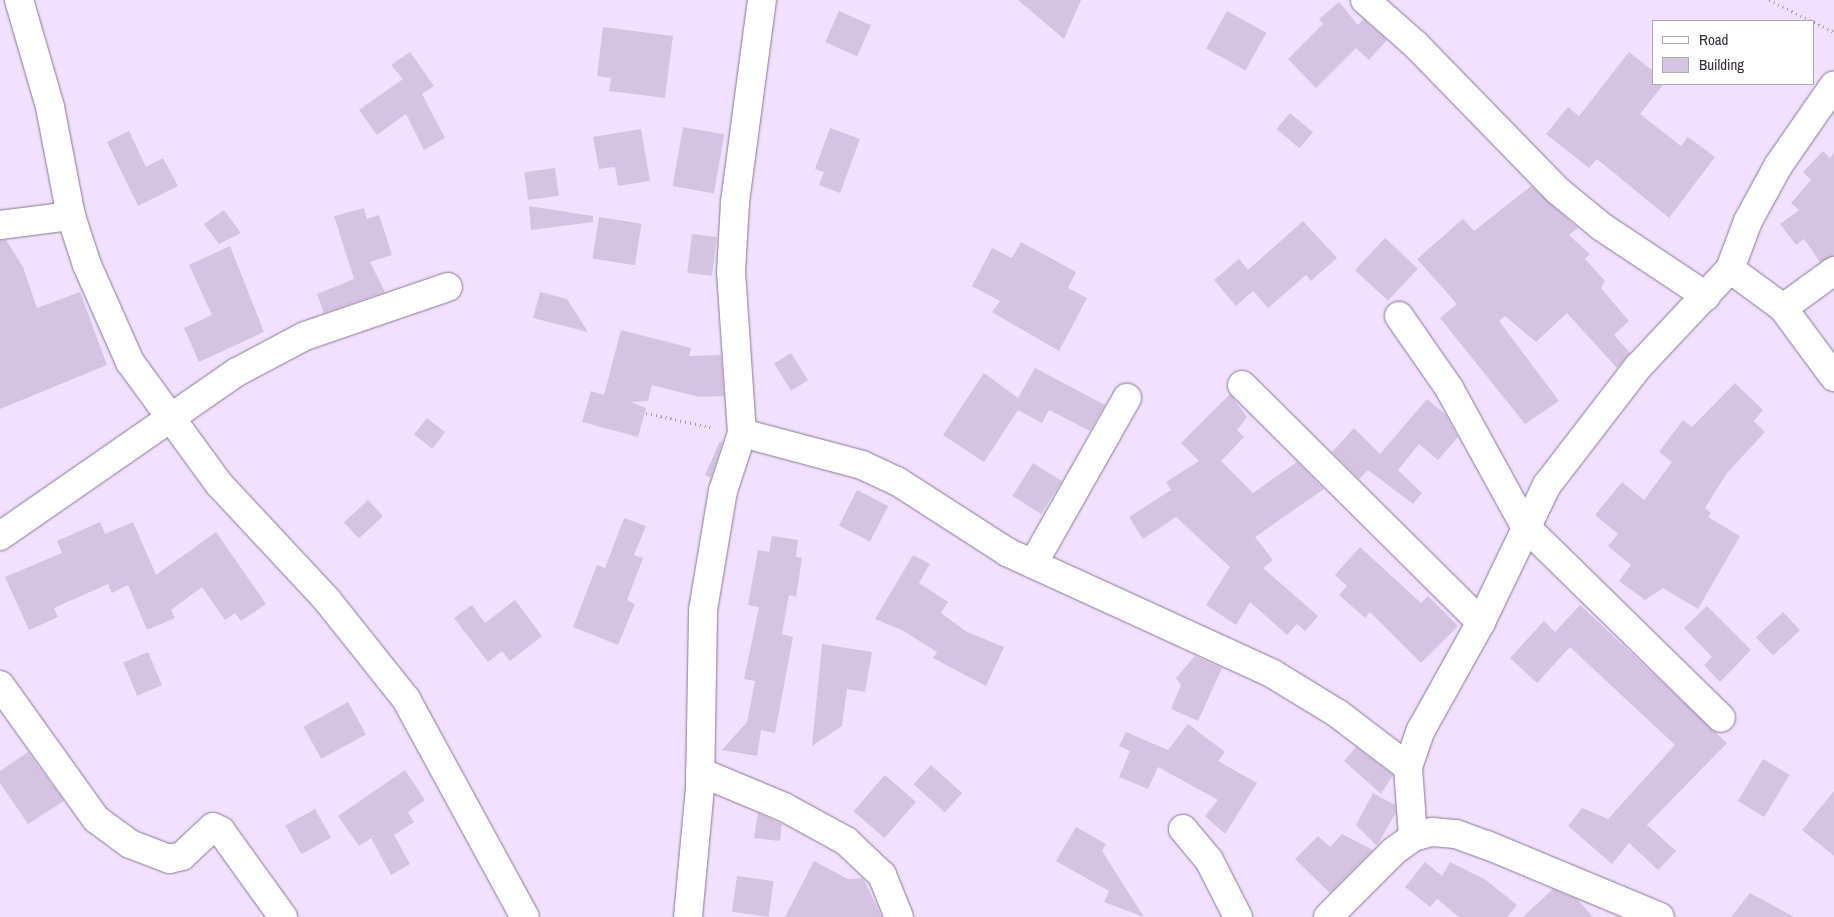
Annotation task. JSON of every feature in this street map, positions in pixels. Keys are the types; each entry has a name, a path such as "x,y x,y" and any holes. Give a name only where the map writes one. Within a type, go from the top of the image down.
{"street":[{"path":"19,0 50,107 71,216 107,316 130,362 167,418 219,484 368,647 406,699 525,917"},
{"path":"688,917 700,772 703,610 721,501 742,433 731,272 735,202 762,0"},
{"path":"1365,0 1416,45 1557,190 1602,226 1706,296"},
{"path":"1413,837 1408,767 1421,730 1481,622 1525,526 1577,441 1730,269 1748,221 1778,166 1834,85"},
{"path":"0,225 71,216"},
{"path":"1730,269 1783,308 1834,377"},
{"path":"1783,308 1834,271"},
{"path":"0,536 167,418 237,372 305,336 448,287"},
{"path":"1399,316 1449,388 1525,526 1721,718"},
{"path":"1242,385 1481,622"},
{"path":"1033,564 1127,398"},
{"path":"742,433 862,465 1033,564 1273,674 1336,713 1408,767"},
{"path":"0,686 96,819 130,844 169,859 182,856 213,826 221,831 283,917"},
{"path":"700,772 784,807 846,842 882,875 898,917"},
{"path":"1183,829 1208,860 1238,917"},
{"path":"1328,917 1413,837 1456,834 1658,917"}],"path":[{"path":"1769,0 1810,20"},
{"path":"1814,22 1834,32"},
{"path":"646,413 742,433"}],"building":[{"path":"1018,0 1081,0 1064,39"},
{"path":"1339,2 1358,25 1363,19 1387,40 1369,60 1356,48 1316,88 1288,59 1323,24 1319,19"},
{"path":"839,11 871,25 857,56 825,42"},
{"path":"1227,11 1266,33 1246,70 1206,49"},
{"path":"603,27 673,36 665,98 609,91 611,78 597,76"},
{"path":"410,52 434,86 422,94 445,138 424,150 406,114 377,135 359,110 403,79 391,65"},
{"path":"1629,52 1652,70 1652,85 1663,85 1640,114 1681,146 1688,137 1715,157 1669,218 1597,159 1589,168 1546,134 1568,107 1579,116"},
{"path":"1290,113 1313,132 1299,148 1277,129"},
{"path":"683,127 724,134 714,193 673,186"},
{"path":"830,128 860,139 840,193 819,185 824,172 815,169"},
{"path":"641,129 650,181 618,186 615,167 599,169 593,137"},
{"path":"129,131 146,167 163,158 178,186 138,206 107,142"},
{"path":"1823,151 1830,158 1834,153 1834,256 1820,262 1804,239 1796,245 1780,224 1799,210 1791,203 1811,180 1803,172"},
{"path":"555,168 559,196 528,200 524,172"},
{"path":"1531,186 1578,228 1569,235 1590,254 1585,259 1605,281 1601,288 1629,321 1614,335 1630,353 1617,368 1567,313 1536,342 1505,316 1499,321 1559,401 1525,424 1440,318 1457,304 1417,259 1463,219 1474,231"},
{"path":"529,206 593,216 593,222 531,230"},
{"path":"364,208 367,219 379,215 392,255 370,262 385,292 324,313 317,294 354,279 334,216"},
{"path":"224,210 241,233 219,244 204,224"},
{"path":"599,217 641,224 635,265 592,258"},
{"path":"1303,221 1337,258 1311,281 1306,275 1268,308 1253,291 1236,306 1214,280 1239,259 1248,270"},
{"path":"692,234 717,237 712,276 687,273"},
{"path":"1385,238 1418,269 1388,301 1355,270"},
{"path":"0,240 6,240 23,267 37,308 80,292 107,365 0,409"},
{"path":"1021,242 1076,272 1068,288 1087,298 1059,351 992,312 1000,301 972,286 992,248 1012,258"},
{"path":"230,246 264,332 199,362 184,328 212,315 189,265"},
{"path":"540,292 567,299 588,332 533,318"},
{"path":"621,330 691,348 689,356 721,355 724,396 699,397 652,385 648,401 631,402 646,408 638,437 582,422 591,391 604,395"},
{"path":"791,353 808,380 791,391 774,364"},
{"path":"1035,368 1105,405 1090,431 1049,410 1042,423 1018,410 984,462 943,435 984,373 1018,398"},
{"path":"1735,383 1763,410 1754,421 1765,432 1727,473 1705,508 1711,513 1708,517 1740,536 1698,609 1663,588 1645,600 1619,581 1631,565 1608,546 1618,534 1595,515 1622,482 1644,500 1672,462 1659,452 1683,420 1692,427"},
{"path":"1230,394 1247,417 1237,430 1244,437 1221,461 1253,493 1297,462 1324,489 1255,537 1273,560 1263,568 1318,616 1305,631 1297,624 1287,635 1250,602 1236,625 1206,605 1230,567 1176,517 1143,539 1129,517 1171,490 1166,482 1199,461 1181,443"},
{"path":"1427,399 1446,415 1458,437 1438,460 1419,444 1398,470 1422,493 1413,504 1368,470 1359,479 1332,452 1354,428 1380,454"},
{"path":"427,418 445,432 432,449 414,435"},
{"path":"720,441 722,443 711,478 705,475"},
{"path":"1033,463 1062,481 1041,514 1012,496"},
{"path":"857,490 888,506 870,542 839,526"},
{"path":"368,500 383,516 359,539 344,523"},
{"path":"624,518 646,526 634,555 643,558 627,600 635,604 618,645 573,627 597,565 605,568"},
{"path":"100,522 105,534 133,522 156,575 216,532 266,604 241,621 235,613 225,620 202,587 171,610 175,618 147,630 128,585 112,593 108,584 54,608 58,617 29,630 5,577 62,553 57,541"},
{"path":"772,536 798,540 796,557 802,558 796,597 789,595 782,634 793,637 775,733 761,730 757,756 722,750 747,722 755,681 744,679 759,607 748,605 758,550 769,552"},
{"path":"1360,547 1421,603 1428,596 1458,626 1421,663 1370,612 1365,618 1339,595 1347,586 1335,575"},
{"path":"913,555 930,564 919,583 948,602 941,613 967,632 1004,647 986,686 933,658 937,652 902,630 875,619"},
{"path":"515,600 542,636 510,661 502,651 488,662 454,618 472,605 485,623"},
{"path":"1580,605 1727,743 1647,825 1676,851 1658,870 1629,843 1612,864 1568,826 1582,808 1608,819 1675,745 1570,647 1537,683 1510,658 1544,621 1555,632"},
{"path":"1707,606 1751,650 1720,682 1704,665 1712,657 1684,628"},
{"path":"1783,612 1800,630 1773,656 1756,637"},
{"path":"822,644 872,652 865,692 847,689 842,726 812,746"},
{"path":"148,652 162,685 137,696 123,663"},
{"path":"1195,656 1222,668 1198,721 1171,709 1181,685 1176,678"},
{"path":"348,702 366,734 321,759 303,727"},
{"path":"1188,724 1225,752 1218,761 1257,783 1225,834 1205,816 1218,800 1158,767 1148,789 1119,777 1130,751 1119,746 1126,732 1168,750"},
{"path":"1356,747 1393,775 1381,794 1344,761"},
{"path":"28,752 64,801 28,824 0,783 0,771"},
{"path":"1763,759 1790,775 1764,817 1738,801"},
{"path":"931,765 962,793 945,812 914,784"},
{"path":"405,770 425,800 408,812 414,822 394,835 410,864 391,875 371,838 359,846 338,816"},
{"path":"885,775 916,802 884,838 854,811"},
{"path":"1834,791 1834,856 1802,830"},
{"path":"1373,793 1395,805 1396,812 1377,846 1356,825"},
{"path":"315,809 331,838 301,854 285,825"},
{"path":"758,813 782,824 780,841 754,838"},
{"path":"1076,827 1106,844 1102,851 1144,917 1104,902 1109,891 1056,861"},
{"path":"1342,834 1373,850 1330,893 1295,859 1318,836 1330,847"},
{"path":"814,861 848,879 863,878 882,917 785,917"},
{"path":"1425,862 1442,876 1450,862 1486,880 1517,905 1507,917 1459,917 1437,899 1430,907 1405,887"},
{"path":"737,876 774,881 769,917 732,912"},
{"path":"1553,889 1577,899 1593,917 1523,917"},
{"path":"1750,893 1794,917 1731,917"}]}
